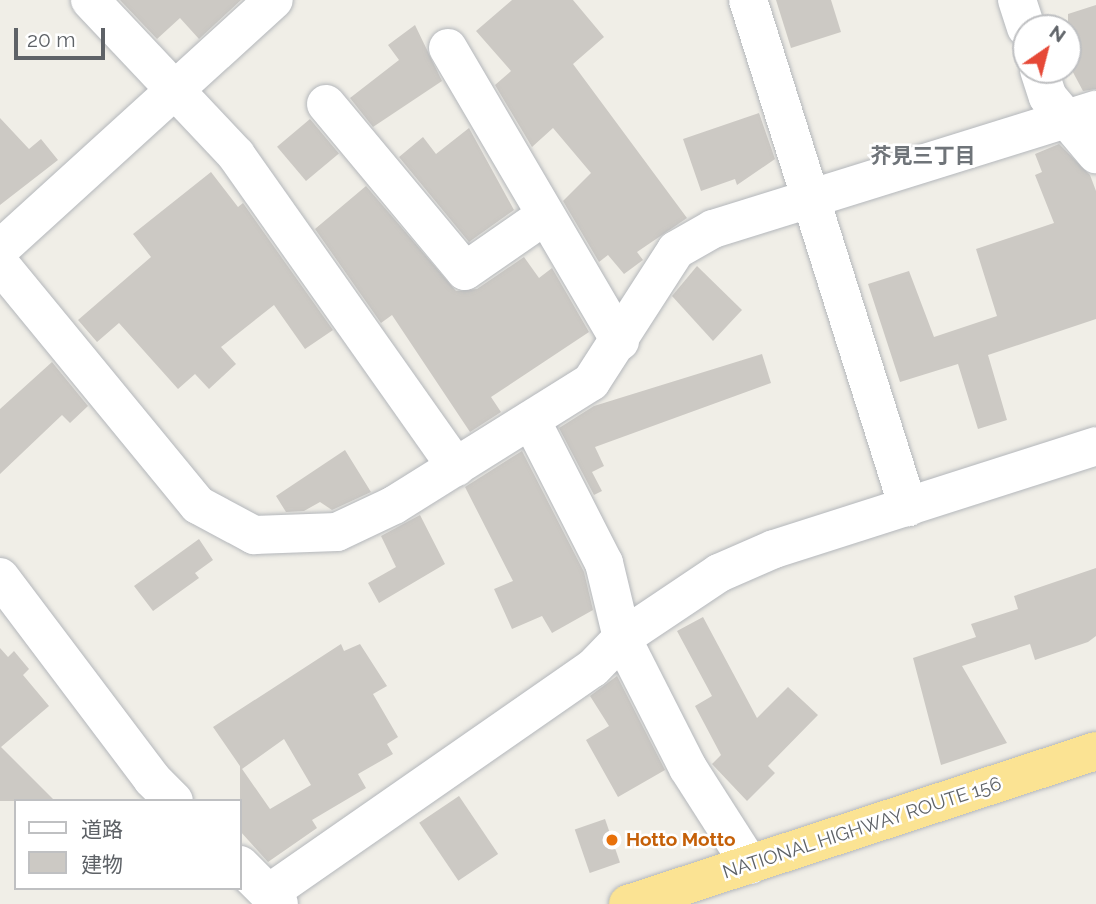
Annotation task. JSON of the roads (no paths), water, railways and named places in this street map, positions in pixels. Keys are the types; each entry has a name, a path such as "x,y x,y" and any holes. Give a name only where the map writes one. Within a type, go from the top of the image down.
{"highway":[{"name":"NATIONAL HIGHWAY ROUTE 156","path":"628,904 1096,751"}],"street":[{"path":"90,0 262,189 456,467"},
{"path":"0,249 172,88 274,0"},
{"path":"748,0 908,507"},
{"path":"448,48 543,217 620,341"},
{"path":"1044,84 1048,97 1081,115 1096,154"},
{"path":"326,104 465,271 543,217"},
{"path":"0,264 198,505 254,535 337,532 456,467 591,382 620,341 676,250 713,229 812,202 1081,115"},
{"path":"531,420 604,563 622,638 688,768 750,865"},
{"path":"242,867 274,898 593,668 622,638 719,572 1096,446"},
{"path":"0,577 152,779 172,799"}],"place":[{"name":"Hotto Motto","path":"612,840"}],"district":[{"name":"芥見三丁目","path":"923,156"}]}
